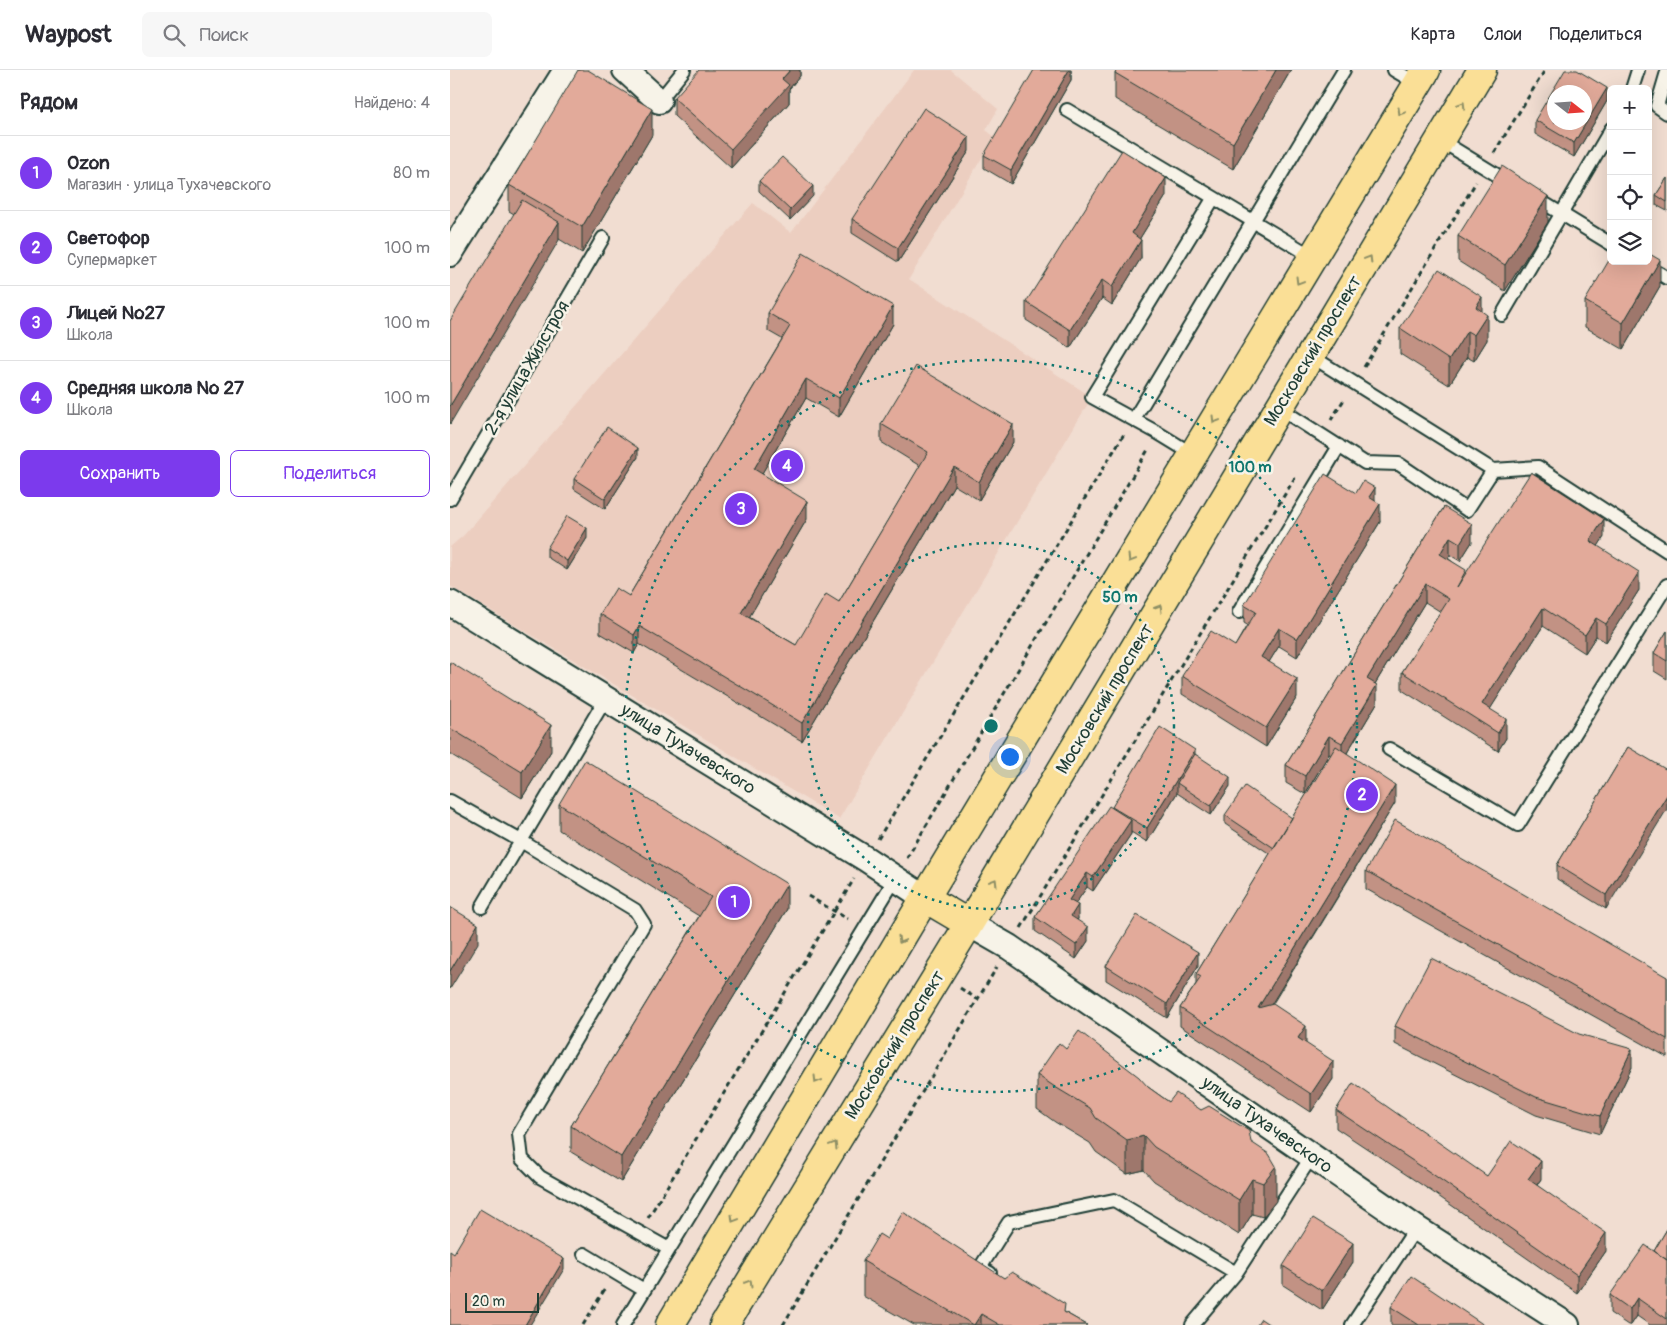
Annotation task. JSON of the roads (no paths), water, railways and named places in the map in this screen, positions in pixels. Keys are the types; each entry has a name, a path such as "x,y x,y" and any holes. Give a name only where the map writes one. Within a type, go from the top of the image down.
{"main road":[{"name":"Московский проспект","path":"724,1325 969,924 1482,70"},
{"path":"670,1325 925,898 1422,77"},
{"path":"925,898 969,924"}],"street":[{"path":"450,254 566,70"},
{"path":"625,70 660,101"},
{"name":"улица Тухачевского","path":"450,603 606,698 925,898"},
{"name":"улица Тухачевского","path":"969,924 1009,947 1416,1228 1567,1325"}],"lane":[{"path":"660,101 684,70"},
{"path":"1134,419 1344,70"},
{"path":"1394,70 1422,77"},
{"path":"1633,85 1638,70"},
{"path":"1667,72 1656,106 1667,113"},
{"path":"1067,110 1313,258"},
{"path":"1502,314 1610,130"},
{"path":"1440,140 1607,242"},
{"path":"1194,454 1092,397 1213,199"},
{"name":"2-я улица Жилстроя","path":"450,499 603,238"},
{"path":"1646,265 1667,278"},
{"path":"1311,356 1493,470 1538,467 1667,550"},
{"path":"1279,408 1365,462 1399,464 1467,510 1493,470"},
{"path":"1239,612 1339,446"},
{"path":"1389,749 1518,825 1667,585"},
{"path":"482,907 606,698"},
{"path":"450,801 521,841 635,910 644,924 519,1134 522,1158 540,1177 669,1249"},
{"path":"623,1325 895,878"},
{"path":"1192,1325 1236,1273 1312,1156"},
{"path":"997,1277 980,1268 1009,1222 1114,1200 1236,1273"},
{"path":"1352,1325 1416,1228"},
{"path":"584,1254 644,1290"}],"place":[{"name":"Средняя школа № 27","path":"787,466"},
{"name":"Лицей №27","path":"741,509"},
{"name":"Светофор","path":"1362,795"},
{"name":"Ozon","path":"734,902"}]}
